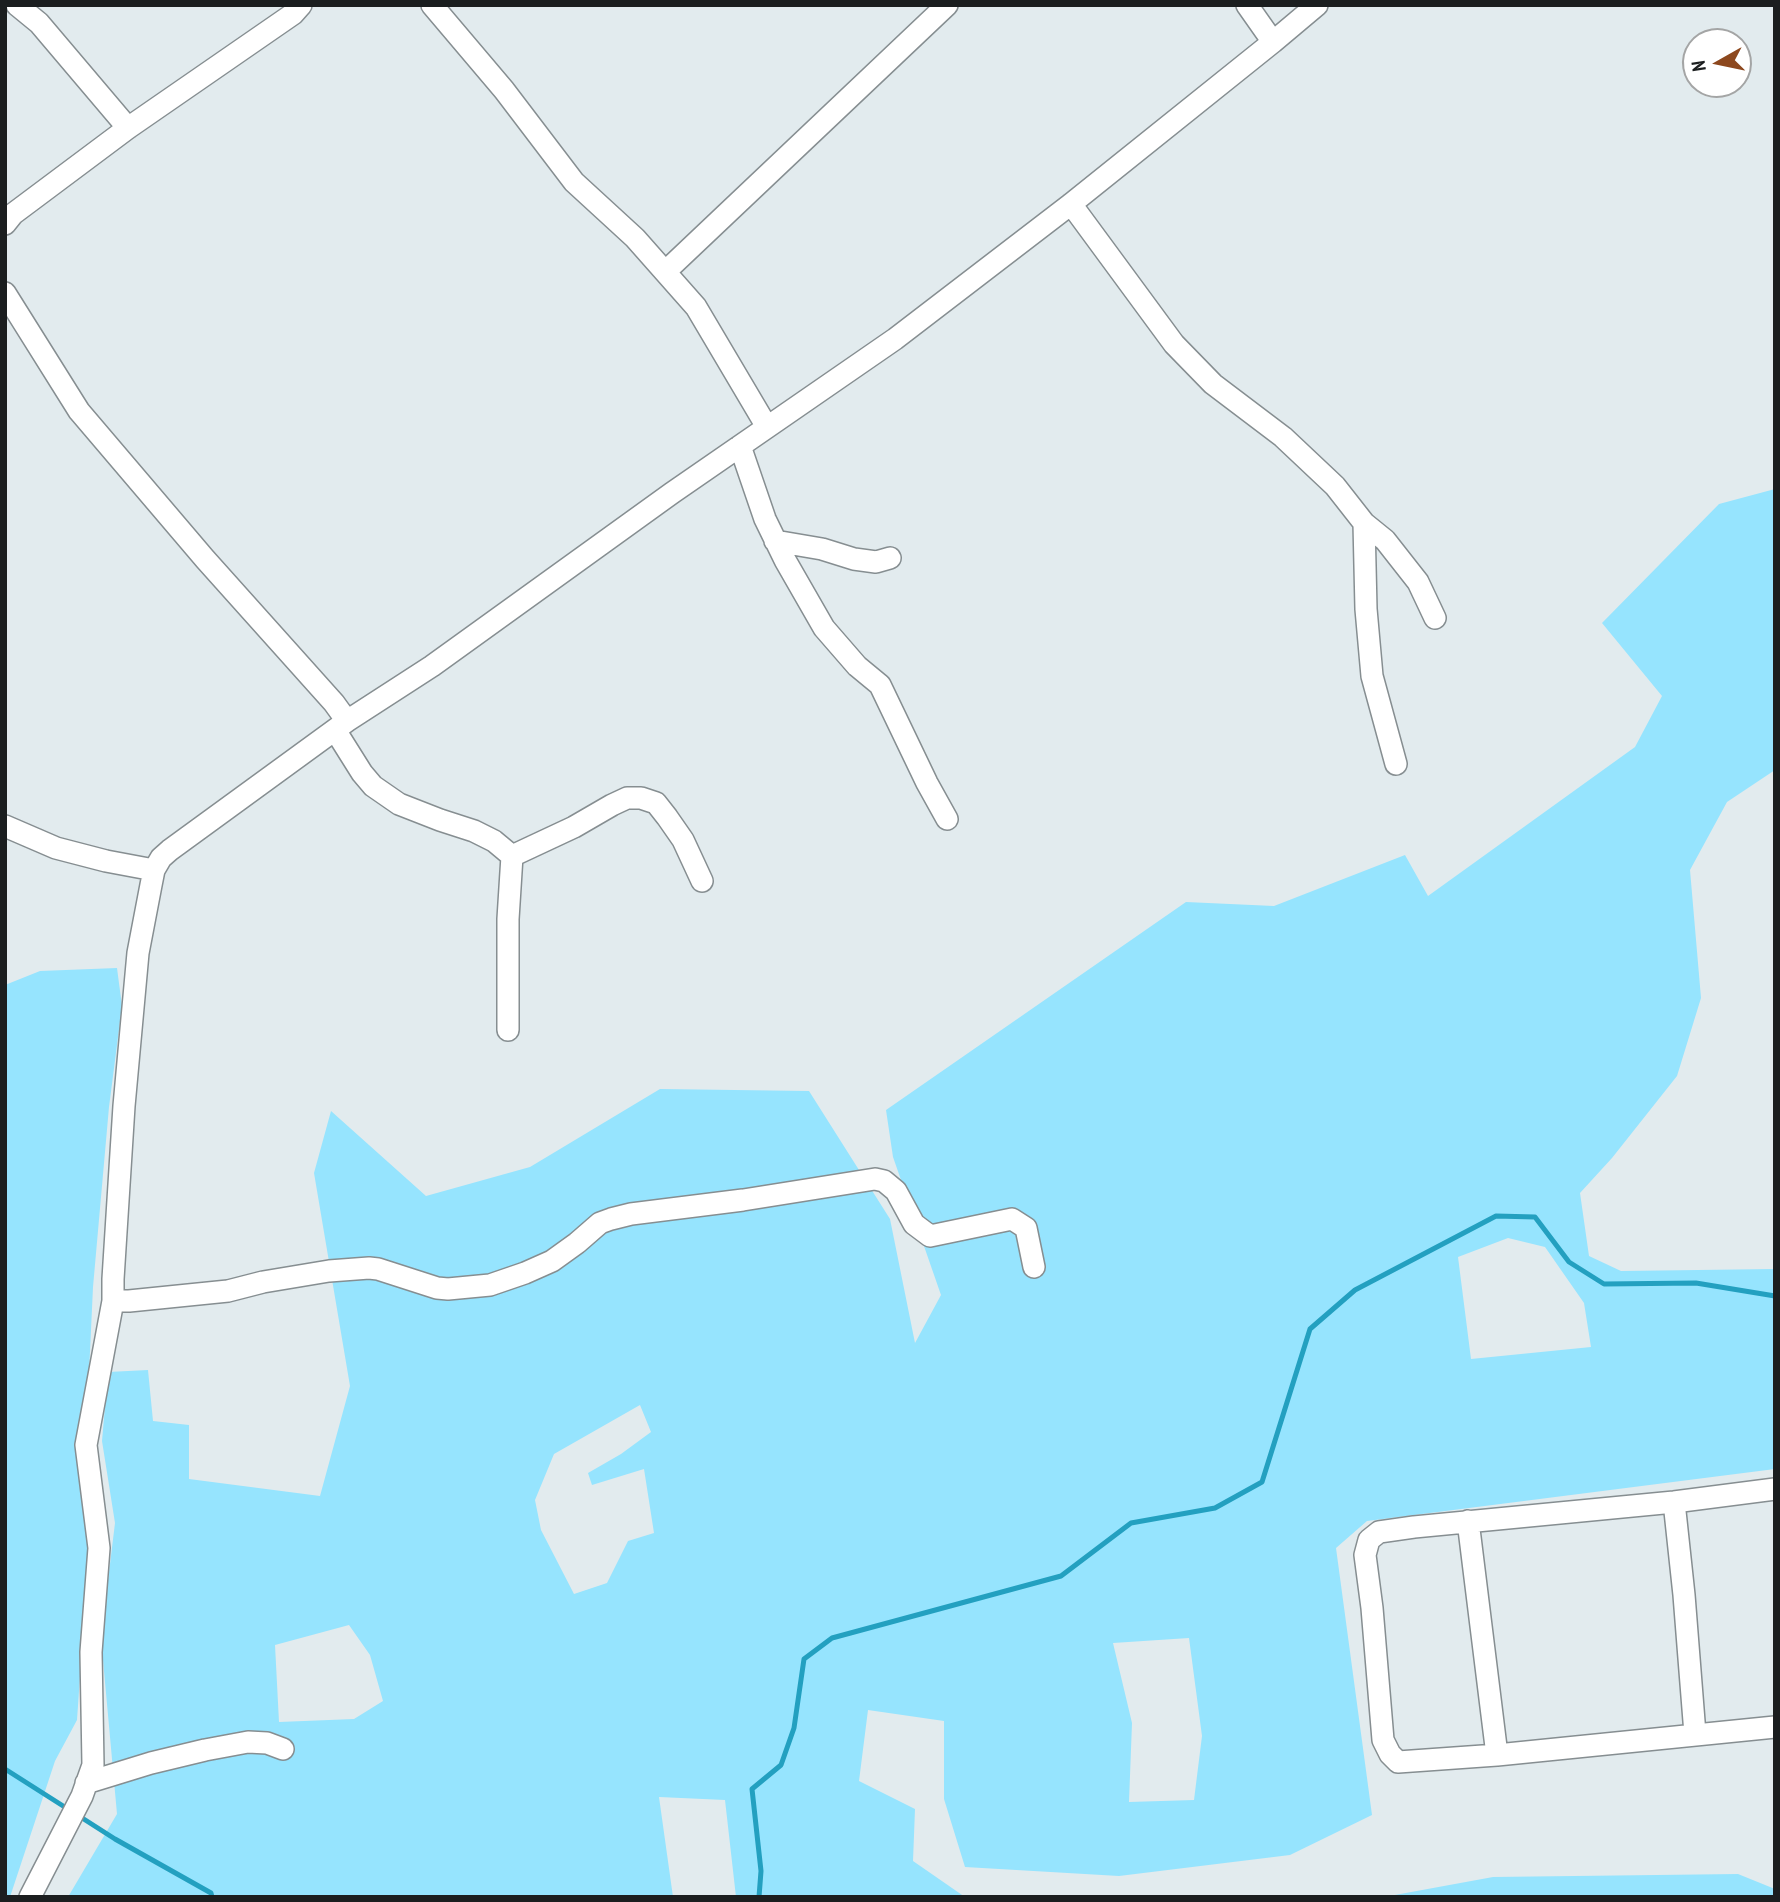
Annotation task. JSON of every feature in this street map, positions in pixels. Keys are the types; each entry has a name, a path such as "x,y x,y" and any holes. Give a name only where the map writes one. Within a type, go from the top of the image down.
{"street":[{"path":"17,5 39,23 128,128"},
{"path":"5,224 13,214 128,128 293,14 301,5"},
{"path":"432,5 504,90 574,182 635,238 696,307 767,427"},
{"path":"665,272 947,5"},
{"path":"1247,5 1273,42"},
{"path":"30,1897 84,1790 91,1774 94,1752 91,1652 99,1548 86,1445 113,1301 124,1106 138,953 154,870 161,858 341,726 432,666 895,339 1070,204 1317,5"},
{"path":"1070,204 1174,344 1213,384 1283,437 1335,486 1364,523 1385,540 1419,582 1435,618"},
{"path":"5,293 79,411 205,559 334,703 362,773 373,786 398,804 474,831 494,841 512,856"},
{"path":"740,446 775,541 824,628 857,666 880,685 947,819"},
{"path":"1364,523 1366,609 1372,676 1396,764"},
{"path":"775,541 822,549 854,559 876,562 890,558"},
{"path":"512,856 574,827 611,805 627,798 641,798 656,803 667,817 683,840 702,881"},
{"path":"5,826 56,848 154,870"},
{"path":"509,1030 508,919 512,856"},
{"path":"113,1301 228,1291 329,1271 369,1268 437,1288 490,1285 552,1261 600,1223 611,1219 875,1179 884,1181 896,1191 914,1224 930,1236 1012,1219 1026,1228 1034,1267"},
{"path":"1775,1489 1379,1532 1369,1540 1365,1555 1383,1740 1390,1754 1398,1762 1497,1755 1775,1727"},
{"path":"1674,1502 1695,1734"},
{"path":"1468,1521 1497,1755"},
{"path":"84,1790 151,1763 205,1750 248,1742 267,1743 283,1749"}],"shaded area":[{"path":"1775,489 1775,770 1727,802 1690,870 1701,998 1677,1076 1612,1158 1580,1193 1589,1256 1621,1271 1775,1269 1775,1469 1367,1521 1336,1548 1372,1815 1290,1855 1119,1876 965,1867 944,1799 944,1721 868,1710 859,1781 915,1809 913,1861 965,1897 736,1897 725,1800 659,1797 673,1897 68,1897 117,1814 101,1638 115,1523 102,1441 108,1372 148,1370 153,1421 189,1425 189,1479 320,1496 350,1386 314,1173 331,1111 426,1196 530,1167 660,1089 809,1091 890,1219 915,1343 941,1295 893,1157 886,1110 1186,902 1274,906 1405,855 1428,896 1635,747 1662,696 1602,623 1719,504","holes":["1508,1238 1545,1247 1584,1303 1591,1347 1471,1359 1458,1257","640,1405 651,1432 588,1473 592,1485 644,1469 654,1533 628,1541 607,1583 574,1594 541,1530 535,1500 554,1454","349,1625 370,1655 383,1701 354,1719 279,1722 275,1645","1189,1638 1202,1736 1194,1800 1129,1802 1132,1723 1113,1643"]},
{"path":"117,968 122,1006 109,1107 93,1287 89,1373 87,1574 77,1720 55,1761 10,1897 5,1897 5,985 40,971"},
{"path":"1738,1874 1775,1889 1775,1897 1384,1897 1493,1877"}],"waterway":[{"path":"759,1897 761,1871 752,1789 781,1765 794,1728 804,1659 832,1638 1061,1576 1131,1523 1215,1508 1262,1482 1310,1329 1355,1290 1496,1216 1535,1217 1569,1262 1604,1284 1696,1283 1775,1296"},
{"path":"5,1769 71,1811"},
{"path":"79,1816 211,1893 212,1897"}]}
